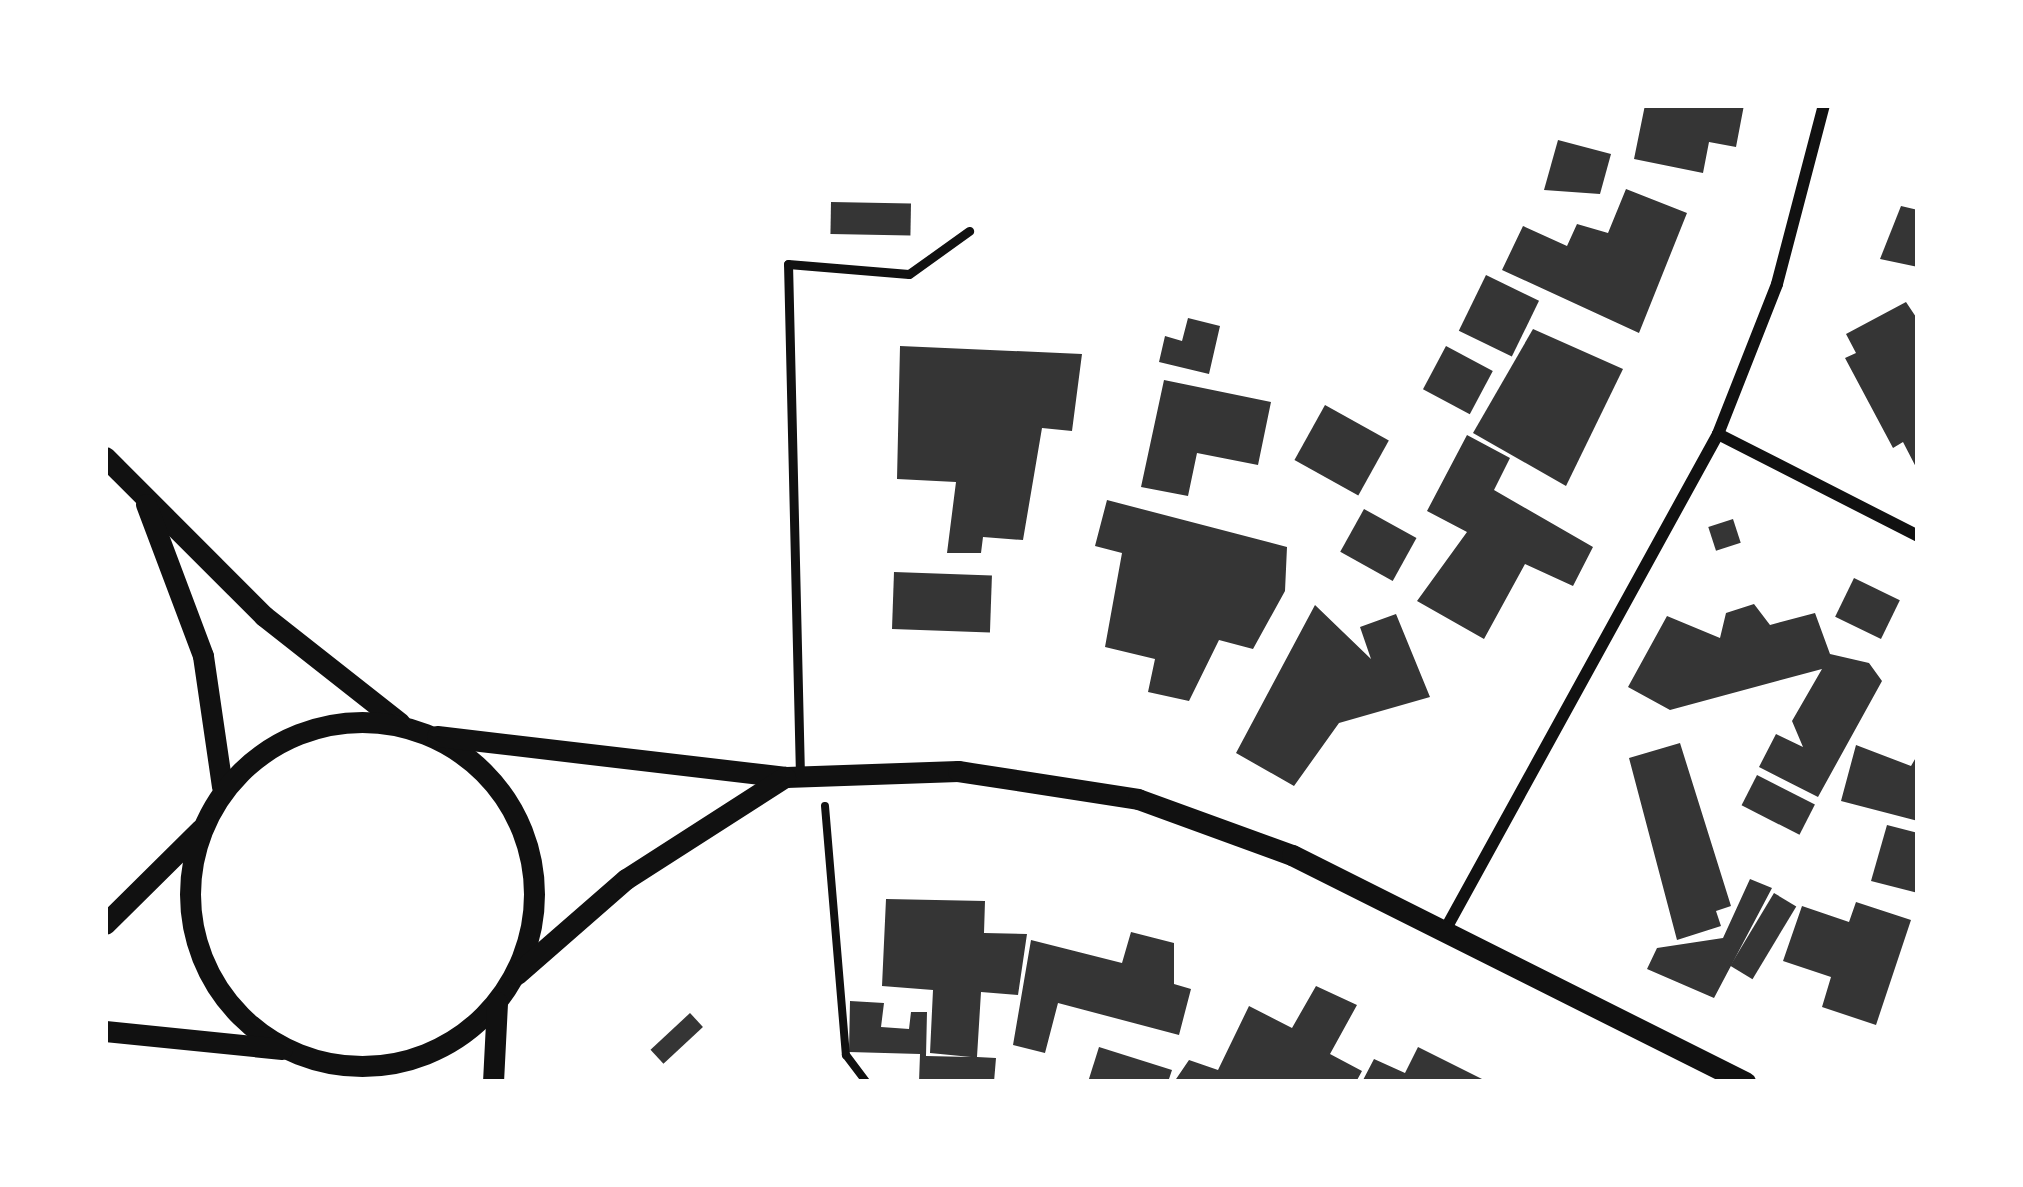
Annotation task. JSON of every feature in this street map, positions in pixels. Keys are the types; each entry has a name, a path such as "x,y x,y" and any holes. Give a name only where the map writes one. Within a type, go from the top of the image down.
{"street":[{"path":"1444,932 1718,434 1777,284 1824,105"},
{"path":"1718,434 1918,536"},
{"path":"105,458 264,616 400,723 437,736 793,776 958,771 1138,800 1292,855 1745,1082"},
{"path":"144,498 203,656 222,787"},
{"path":"283,1049 232,1010 199,955 188,891 201,829 222,787 299,731 400,723"},
{"path":"437,736 493,778 528,837 536,906 517,974"},
{"path":"105,1031 283,1049 314,1061 414,1060 497,1003 517,974 626,879 793,776"},
{"path":"105,923 201,829"},
{"path":"493,1082 497,1003"},
{"path":"314,1061 328,1082"}],"lane":[{"path":"793,776 788,264 909,274 969,231"}],"path":[{"path":"829,856 846,1055 866,1082"}],"building":[{"path":"1645,105 1744,105 1736,147 1709,142 1703,173 1634,159"},
{"path":"1558,140 1611,154 1600,194 1544,190"},
{"path":"1626,189 1687,213 1639,333 1502,270 1523,226 1567,246 1577,224 1608,233"},
{"path":"831,202 911,203 910,235 830,234"},
{"path":"1901,206 1918,210 1918,267 1880,259"},
{"path":"1486,275 1539,301 1512,357 1459,331"},
{"path":"1906,302 1918,320 1918,471 1903,442 1893,448 1845,358 1856,353 1846,334"},
{"path":"1188,318 1220,326 1209,374 1159,362 1165,336 1182,341"},
{"path":"1533,329 1623,369 1566,486 1473,433"},
{"path":"900,346 1082,354 1072,431 1042,428 1023,540 983,537 981,553 947,553 956,482 897,479"},
{"path":"1446,346 1493,371 1470,414 1423,389"},
{"path":"1164,380 1271,402 1258,465 1197,453 1188,496 1141,487"},
{"path":"1325,405 1389,440 1358,495 1294,460"},
{"path":"1467,435 1510,458 1494,490 1593,547 1573,586 1525,564 1484,639 1417,601 1467,532 1427,511"},
{"path":"1107,500 1287,547 1285,591 1253,649 1219,640 1189,701 1148,692 1155,659 1105,647 1122,553 1095,546"},
{"path":"1364,509 1416,538 1393,581 1340,552"},
{"path":"1733,519 1741,543 1716,551 1708,527"},
{"path":"894,572 992,575 990,632 892,629"},
{"path":"1854,578 1900,600 1881,639 1835,617"},
{"path":"1754,604 1770,625 1815,613 1830,654 1869,663 1882,681 1818,797 1759,767 1776,734 1803,747 1792,721 1822,669 1670,710 1628,687 1667,616 1720,638 1726,613"},
{"path":"1315,605 1371,659 1360,627 1396,614 1430,697 1339,723 1294,786 1236,753"},
{"path":"1680,743 1731,906 1716,911 1721,926 1677,940 1629,758"},
{"path":"1856,745 1911,766 1918,754 1918,821 1841,801"},
{"path":"1757,775 1815,805 1799,835 1742,805"},
{"path":"1887,825 1918,833 1918,893 1871,881"},
{"path":"1750,879 1772,888 1714,998 1647,969 1657,948 1723,938"},
{"path":"1774,893 1796,906 1753,979 1730,966"},
{"path":"886,899 985,901 984,933 1027,934 1018,995 981,992 977,1057 996,1058 994,1082 919,1082 920,1054 849,1052 850,1001 884,1003 881,1027 909,1029 911,1012 927,1012 926,1056 971,1057 930,1053 933,990 882,986"},
{"path":"1856,902 1911,920 1876,1025 1822,1007 1831,977 1783,961 1802,906 1849,922"},
{"path":"1131,932 1174,943 1174,984 1191,989 1179,1035 1058,1003 1045,1053 1013,1045 1031,940 1122,963"},
{"path":"1316,986 1357,1005 1330,1054 1362,1071 1356,1082 1174,1082 1189,1060 1218,1070 1249,1006 1292,1028"},
{"path":"690,1013 703,1027 663,1064 651,1050"},
{"path":"1099,1047 1172,1070 1168,1082 1088,1082"},
{"path":"1418,1047 1488,1082 1362,1082 1374,1059 1405,1073"}]}
